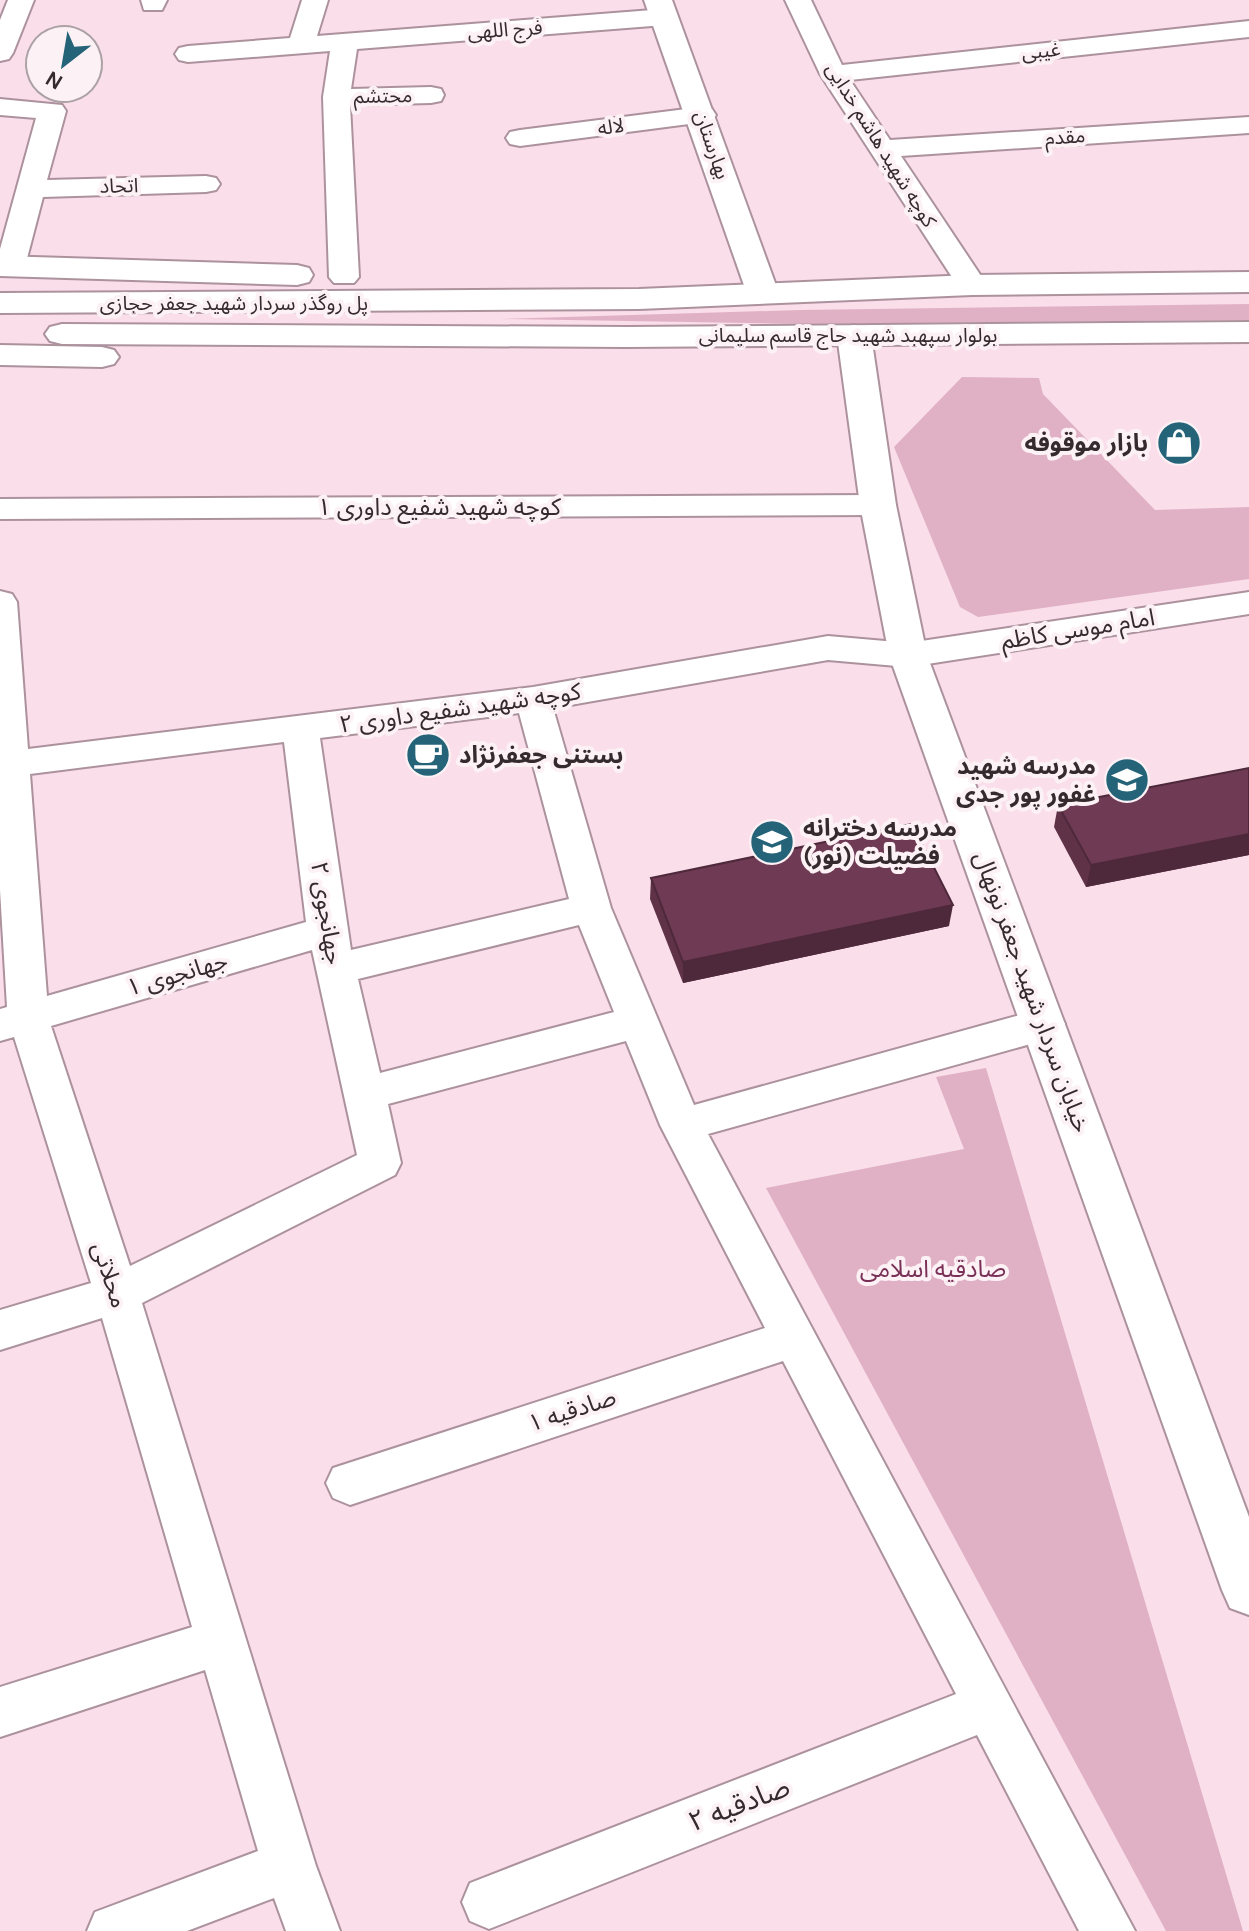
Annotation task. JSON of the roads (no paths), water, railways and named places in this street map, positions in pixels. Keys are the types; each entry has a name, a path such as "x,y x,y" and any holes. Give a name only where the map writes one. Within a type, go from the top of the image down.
{"main road":[{"name":"بهارستان","path":"661,9 702,115 762,291"},
{"path":"5,266 436,281 639,299"},
{"name":"بولوار سپهبد شهید حاج قاسم سلیمانی","path":"469,301 639,299 762,291 972,285 1249,282"},
{"name":"پل روگذر سردار شهید جعفر حجازی","path":"0,303 469,301"},
{"name":"بولوار سپهبد شهید حاج قاسم سلیمانی","path":"446,336 1249,332"},
{"name":"پل روگذر سردار شهید جعفر حجازی","path":"0,333 446,336"},
{"name":"خیابان سردار شهید جعفر نونهال","path":"854,335 878,505 908,655 1249,1590"},
{"path":"0,355 414,358 626,337"}],"street":[{"path":"0,53 21,0"},
{"path":"301,46 315,0"},
{"name":"کوچه شهید هاشم خدایی","path":"798,0 833,74 972,285"},
{"name":"فرج اللهی","path":"188,54 345,42 661,9"},
{"name":"غیبی","path":"833,74 1249,29"},
{"path":"344,277 336,97 345,42"},
{"name":"محتشم","path":"336,97 431,95"},
{"path":"0,107 52,111 31,189 5,266"},
{"name":"لاله","path":"520,138 702,115"},
{"name":"مقدم","path":"880,149 1249,125"},
{"name":"اتحاد","path":"31,189 206,184"},
{"name":"کوچه شهید شفیع داوری ۱","path":"0,509 878,505"},
{"name":"محلاتی","path":"0,602 14,1021 117,1294 289,1866 313,1931"},
{"name":"امام موسی کاظم","path":"908,655 1249,603"},
{"name":"کوچه شهید شفیع داوری ۲","path":"5,768 533,699 828,648 908,655"},
{"path":"533,699 591,908 681,1125 1108,1931"},
{"name":"جهانجوی ۲","path":"117,1294 380,1163 331,950 301,730"},
{"name":"جهانجوی ۱","path":"14,1021 331,950 591,908"},
{"path":"364,1094 638,1022"},
{"path":"681,1125 1045,1024"},
{"path":"0,1330 117,1294"},
{"name":"صادقیه ۱","path":"350,1483 794,1338"},
{"path":"0,1712 222,1641"},
{"name":"صادقیه ۲","path":"489,1902 988,1706"},
{"path":"114,1931 289,1866"}],"place":[{"name":"بازار موقوفه","path":"1179,443"},
{"name":"بستنی جعفرنژاد","path":"428,755"},
{"name":"مدرسه شهید غفور پور جدی","path":"1127,780"},
{"name":"مدرسه دخترانه فضیلت (نور)","path":"772,842"}],"park label":[{"name":"صادقیه اسلامی","path":"933,1269"}]}
